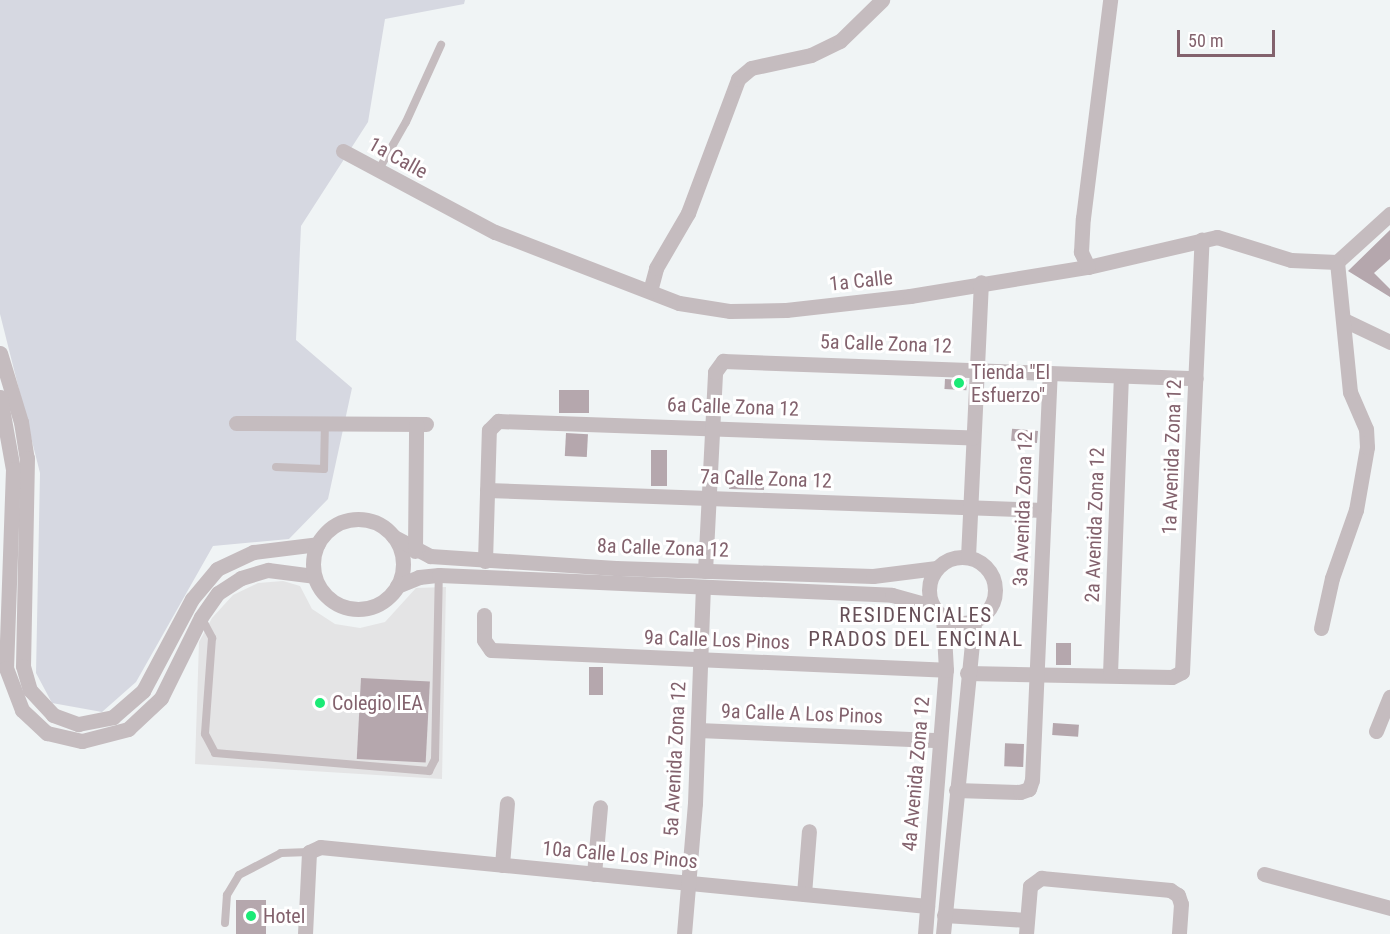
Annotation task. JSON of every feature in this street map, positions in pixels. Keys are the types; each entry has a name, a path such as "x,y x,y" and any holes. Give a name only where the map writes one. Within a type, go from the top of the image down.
{"street":[{"path":"650,291 656,268 688,213 738,79 751,68 811,55 840,41 882,0"},
{"path":"1088,267 1081,252 1083,218 1110,0"},
{"name":"1a Calle","path":"343,151 495,232 697,307 759,311 880,300 981,282 1088,267 1202,239 1232,239 1291,260 1337,261"},
{"path":"1320,628 1332,578 1356,510 1366,458 1366,429 1350,392 1346,321 1337,261 1390,214"},
{"name":"1a Avenida Zona 12","path":"1110,674 1179,675 1184,662 1202,239"},
{"path":"968,557 981,282"},
{"path":"1346,321 1390,342"},
{"path":"0,353 21,422 28,466 23,666 30,690 53,715 78,724 113,717 143,691 192,599 217,569 254,552 318,544"},
{"name":"5a Calle Zona 12","path":"711,427 715,372 719,363 735,360 1121,377 1196,378"},
{"name":"3a Avenida Zona 12","path":"956,790 1020,792 1029,789 1037,675 1050,374"},
{"name":"2a Avenida Zona 12","path":"1110,674 1121,377"},
{"path":"0,397 13,469 6,668 15,701 28,720 57,738 82,741 128,729 161,698 201,616 218,593 254,573 280,570 314,576"},
{"name":"6a Calle Zona 12","path":"487,490 492,423 502,420 973,438"},
{"path":"236,423 421,424 415,551"},
{"path":"705,571 711,427"},
{"path":"485,561 487,490"},
{"name":"7a Calle Zona 12","path":"487,490 1044,510"},
{"path":"357,519 384,527 394,537 403,561 397,586 378,604 352,609 328,598 314,576 318,544 331,528 357,519"},
{"name":"8a Calle Zona 12","path":"394,537 415,551 442,558 485,561 705,571 888,576 936,568"},
{"path":"968,557 986,567 995,586 990,607 974,621 963,623 937,612 928,587 936,568 950,558 968,557"},
{"name":"8a Calle Zona 12","path":"397,586 419,577 439,575 892,595 937,612"},
{"name":"5a Avenida Zona 12","path":"684,934 698,730 703,587"},
{"name":"4a Avenida Zona 12","path":"925,934 946,670 937,612"},
{"name":"9a Calle Los Pinos","path":"484,615 487,649 701,661 946,670"},
{"name":"4a Avenida Zona 12","path":"943,934 966,673 974,621"},
{"path":"966,673 1110,674"},
{"path":"1376,731 1390,697"},
{"name":"9a Calle A Los Pinos","path":"698,730 940,740"},
{"path":"502,865 507,803"},
{"path":"594,874 600,807"},
{"path":"804,894 809,831"},
{"name":"10a Calle Los Pinos","path":"309,852 320,847 927,906"},
{"path":"304,934 309,852"},
{"path":"1264,874 1390,909"},
{"path":"944,915 1026,927 1030,886 1041,878 1170,890 1178,895 1181,904 1179,934"}],"lane":[{"path":"378,171 406,122 441,45"},
{"path":"276,467 324,469 326,422"},
{"path":"201,616 212,638 205,734 208,747 215,753 429,771 435,759 439,575"},
{"path":"225,923 227,895 238,875 281,853 309,852"}],"shaded area":[{"path":"0,0 465,0 464,4 385,19 368,122 301,226 296,340 352,388 328,499 289,539 213,546 136,682 102,712 52,703 36,673 40,473 0,314"},
{"name":"Colegio IEA","path":"283,581 300,586 312,609 335,624 360,628 385,622 416,588 446,587 442,779 195,764 199,642 212,618 233,595 258,583"}],"building":[{"path":"1390,230 1390,259 1374,273 1390,289 1390,297 1348,271"},
{"name":"Tienda \"El Esfuerzo\"","path":"945,379 967,380 966,390 944,389"},
{"path":"559,390 589,390 589,413 559,413"},
{"path":"1012,429 1038,431 1037,443 1011,441"},
{"path":"566,433 588,434 587,457 565,456"},
{"path":"651,450 667,450 667,486 651,486"},
{"path":"730,479 764,482 764,490 729,489"},
{"path":"1056,643 1071,643 1071,665 1056,665"},
{"path":"589,667 603,667 603,695 589,695"},
{"path":"361,678 430,682 426,763 357,759"},
{"path":"1053,723 1079,725 1078,737 1052,735"},
{"path":"1005,743 1024,744 1023,767 1004,766"},
{"name":"Hotel","path":"236,900 266,900 266,934 236,934"}],"place":[{"name":"Tienda \"El Esfuerzo\"","path":"959,383"},
{"name":"Colegio IEA","path":"320,703"},
{"name":"Hotel","path":"251,916"}],"district":[{"name":"RESIDENCIALES PRADOS DEL ENCINAL","path":"916,627"}]}
